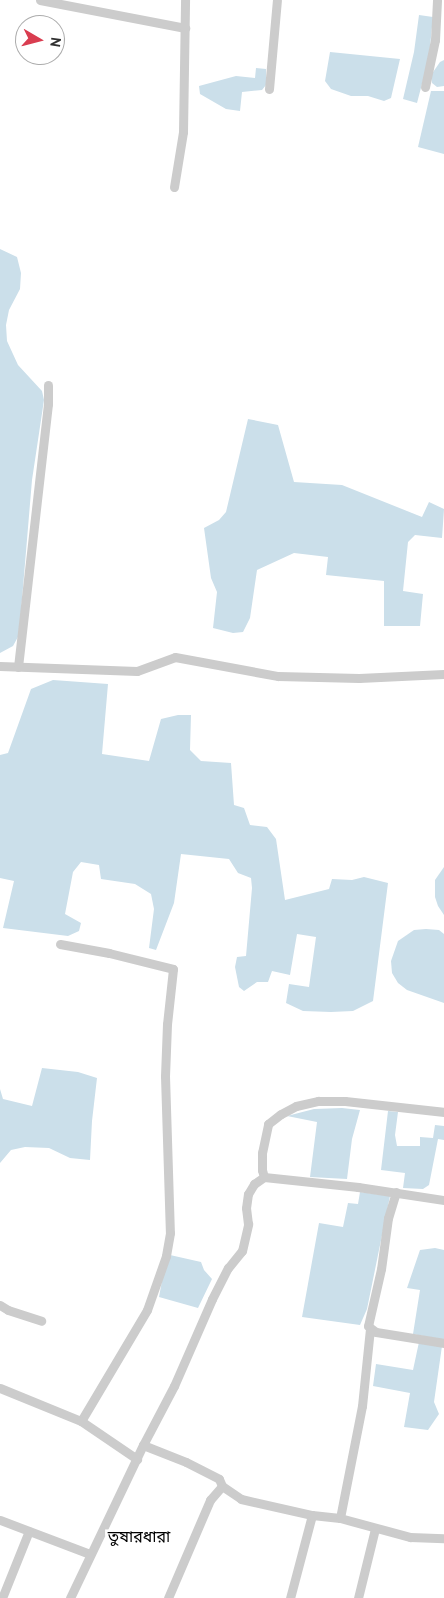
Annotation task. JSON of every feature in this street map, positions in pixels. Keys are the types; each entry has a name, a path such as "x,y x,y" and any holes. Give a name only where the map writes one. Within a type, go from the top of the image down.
{"street":[{"path":"40,0 185,28"},
{"path":"174,187 183,132 185,0"},
{"path":"269,89 277,0"},
{"path":"426,87 435,40 437,0"},
{"path":"18,667 48,404 48,385"},
{"path":"0,666 137,671 175,658 278,676 369,678 444,674"},
{"path":"60,944 109,953 173,969 167,1024 165,1076 170,1234 166,1256 147,1310 81,1421"},
{"path":"264,1177 262,1153 268,1124 296,1106 318,1101 345,1101 444,1112"},
{"path":"70,1598 143,1445 174,1386 212,1299 228,1268 242,1251 248,1224 246,1208 248,1194 254,1184 264,1177 396,1192 444,1200"},
{"path":"340,1518 362,1406 370,1329 368,1319 381,1269 388,1218 396,1192"},
{"path":"0,1305 8,1310 41,1321"},
{"path":"370,1329 444,1343"},
{"path":"0,1388 81,1421 137,1459"},
{"path":"143,1445 186,1462 219,1478 222,1486 241,1499 312,1516 340,1518 375,1529 410,1536 444,1538"},
{"path":"168,1598 210,1500 222,1486"},
{"path":"290,1598 312,1516"},
{"path":"0,1520 90,1554"},
{"path":"358,1598 375,1529"},
{"path":"2,1598 4,1583 29,1531"}],"water":[{"path":"419,15 433,17 429,57 417,103 403,99 414,52"},
{"path":"330,52 400,59 391,98 384,101 368,96 351,96 331,89 325,81"},
{"path":"444,60 444,86 437,87 432,83 431,75 440,62"},
{"path":"256,68 266,69 266,85 262,90 242,92 240,111 226,109 200,94 199,86 236,76 255,78"},
{"path":"431,91 444,91 444,154 418,147"},
{"path":"0,249 17,257 21,273 20,289 9,310 6,325 7,341 18,365 42,391 44,400 32,480 19,635 13,646 0,653"},
{"path":"248,419 278,425 294,482 342,485 422,517 429,502 444,509 442,538 415,535 408,542 403,591 423,594 420,626 384,626 384,581 326,575 328,557 294,553 257,570 250,618 243,632 233,633 213,628 217,592 211,578 204,528 219,520 226,512"},
{"path":"53,680 108,684 102,754 149,761 161,719 178,715 191,715 190,750 201,761 231,763 234,805 244,808 250,825 267,827 276,839 285,900 329,889 332,879 352,880 364,877 388,883 373,1001 353,1011 331,1012 303,1011 286,1003 289,984 309,987 316,937 297,934 290,975 272,971 268,982 257,982 244,991 239,987 235,967 237,957 246,956 252,888 251,878 238,873 229,859 181,854 174,903 156,950 149,948 154,909 151,894 135,884 101,879 99,865 81,862 73,872 65,914 81,923 79,931 68,936 3,928 14,881 0,878 0,755 8,753 31,689"},
{"path":"444,867 444,915 435,897 435,880"},
{"path":"414,930 439,930 444,934 444,1003 407,990 398,983 392,973 391,961 398,941"},
{"path":"42,1068 78,1072 97,1078 90,1160 70,1158 49,1148 25,1147 11,1150 0,1163 0,1089 3,1099 32,1106"},
{"path":"342,1108 360,1110 352,1139 347,1179 310,1177 317,1122 287,1116 314,1109"},
{"path":"388,1111 398,1112 395,1135 397,1146 420,1146 420,1137 433,1138 435,1125 444,1126 444,1140 438,1139 429,1185 423,1189 403,1188 405,1173 381,1170"},
{"path":"360,1192 390,1196 367,1309 360,1325 302,1317 319,1223 343,1227 348,1203 358,1204"},
{"path":"435,1248 444,1250 444,1340 413,1334 420,1290 407,1288 420,1250"},
{"path":"170,1255 201,1262 204,1270 212,1279 198,1308 159,1297 164,1270"},
{"path":"419,1342 442,1346 434,1402 439,1414 428,1430 404,1427 410,1393 373,1386 376,1364 413,1370"}],"district":[{"name":"তুষারধারা","path":"139,1538"}]}
